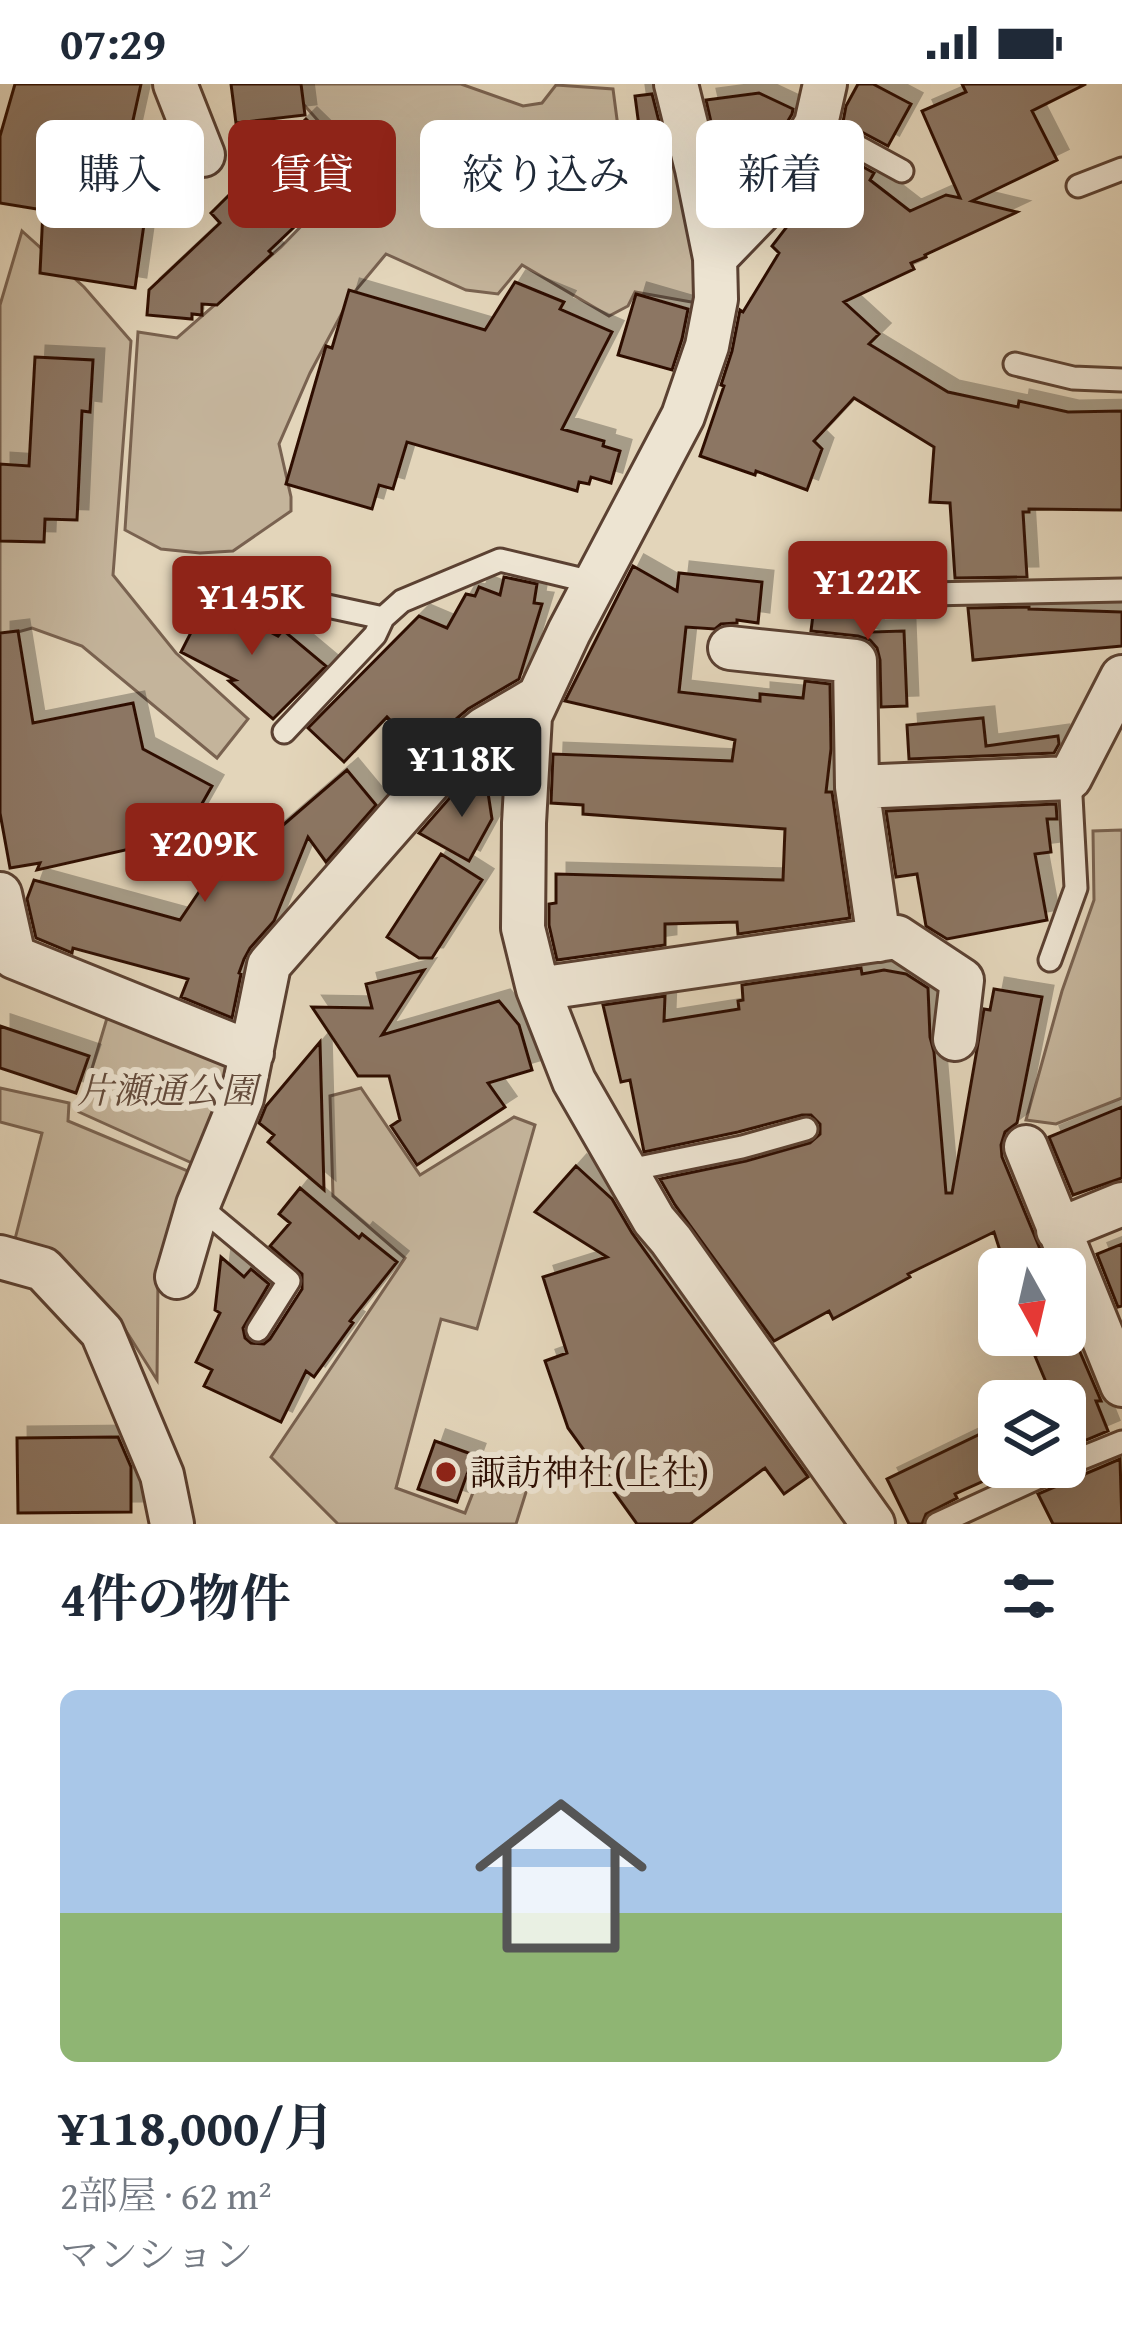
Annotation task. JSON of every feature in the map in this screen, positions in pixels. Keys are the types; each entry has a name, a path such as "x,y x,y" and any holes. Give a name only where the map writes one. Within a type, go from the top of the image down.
{"street":[{"path":"175,84 189,120"},
{"path":"676,84 715,258 716,299 707,346 683,416 530,716 523,928 538,988 574,1081 624,1171 654,1220 873,1524"},
{"path":"715,258 770,201 820,104"},
{"path":"730,648 855,661 857,787 879,940"},
{"path":"857,787 1070,778 1122,677"},
{"path":"177,1277 198,1205 242,1098 269,965 455,753 484,729 537,698"},
{"path":"0,894 14,957 252,1053"},
{"path":"538,988 897,937 962,980 956,1039"},
{"path":"1026,1147 1122,1385"},
{"path":"1058,1230 1122,1204"},
{"path":"0,1257 43,1269 102,1332 162,1475 172,1524"}],"lane":[{"path":"820,104 902,171"},
{"path":"1078,186 1122,169"},
{"path":"1015,364 1072,378 1122,380"},
{"path":"284,732 402,601 500,560 596,584"},
{"path":"193,577 382,618"},
{"path":"927,594 1122,590"},
{"path":"1050,960 1076,888 1070,778"},
{"path":"624,1171 806,1129"},
{"path":"198,1205 289,1281 258,1330"},
{"path":"1086,1457 1122,1442"},
{"path":"937,1524 1015,1488"}],"green space":[{"path":"292,84 461,84 523,106 542,103 556,85 613,89 617,120 420,120 420,228 672,228 672,166 679,165 700,278 697,303 635,292 628,306 609,316 522,265 498,294 466,290 386,254 351,296 279,444 291,511 233,551 161,549 125,530 138,332 177,338 299,228 396,228 396,120 317,120 290,89"},
{"path":"22,231 84,287 131,341 113,575 176,653 248,719 217,758 82,646 32,628 0,637 0,305"},
{"path":"1122,830 1122,1098 1056,1124 1026,1120 1062,991 1094,900 1093,831"},
{"name":"片瀬通公園","path":"110,1008 239,1059 203,1168 79,1112"},
{"path":"0,1088 69,1103 68,1121 188,1171 158,1276 157,1380 116,1315 14,1243 42,1133 0,1122"},
{"path":"361,1088 420,1175 514,1117 535,1125 477,1329 441,1319 396,1488 465,1513 488,1454 533,1470 516,1524 338,1524 271,1457 405,1258 333,1196 330,1096"}],"building":[{"path":"15,84 141,84 133,120 36,120 36,209 0,203 0,136"},
{"path":"231,84 301,84 305,115 236,120"},
{"path":"858,84 873,84 911,104 888,146 864,133 864,120 843,120"},
{"path":"962,84 1086,84 1032,111 1057,160 972,201 1017,212 925,255 911,263 914,269 844,302 879,334 869,344 948,392 1018,407 1019,401 1068,412 1122,411 1122,510 1023,512 1027,577 955,578 950,503 930,502 934,447 854,398 814,441 822,449 807,490 700,456 724,386 740,310 743,312 779,253 772,246 786,228 864,228 864,167 874,173 870,180 910,211 946,195 960,198 922,111 966,92"},
{"path":"759,93 793,109 788,120 711,120 706,100"},
{"path":"652,94 659,120 638,120 635,96"},
{"path":"228,196 228,228 293,228 217,305 202,304 202,315 192,314 192,319 147,315 149,290 220,223 211,213"},
{"path":"42,228 143,228 135,288 40,273"},
{"path":"515,282 564,302 560,309 612,332 562,429 604,441 603,446 620,451 611,483 591,477 589,484 579,482 577,491 407,442 393,489 379,485 372,509 286,484 326,346 332,348 349,290 485,330"},
{"path":"636,294 688,309 672,370 618,355"},
{"path":"35,357 93,360 90,412 82,411 77,520 45,519 44,542 0,541 0,464 29,466"},
{"path":"633,566 677,591 679,573 762,582 758,623 737,620 715,629 686,627 679,692 760,701 760,694 803,698 805,681 830,684 826,792 832,792 850,918 738,934 737,922 665,924 665,945 557,960 549,925 549,904 556,903 556,874 783,880 785,829 583,814 583,805 551,803 553,754 732,761 735,740 565,701"},
{"path":"504,577 537,584 534,603 542,604 519,679 468,709 422,752 387,717 344,762 308,728 419,616 447,628 466,594 475,596 479,587 500,595"},
{"path":"208,599 278,636 283,630 326,666 273,719 229,681 235,680 181,652"},
{"path":"815,599 875,606 872,632 904,631 907,706 881,707 880,660 870,640 811,631"},
{"path":"968,608 1122,612 1122,646 973,660"},
{"path":"18,631 33,723 133,703 143,749 212,786 183,837 37,870 40,863 10,868 0,813 0,633"},
{"path":"983,718 986,746 1058,736 1059,744 1054,753 909,759 907,725"},
{"path":"347,770 376,805 326,862 308,837 274,921 244,959 232,1018 181,997 188,979 73,948 72,953 36,938 27,899 34,880 180,920 230,846 246,857"},
{"path":"468,777 487,786 492,819 469,861 419,833"},
{"path":"1056,804 1057,819 1047,819 1051,852 1035,854 1047,920 947,939 926,926 917,874 896,877 886,811"},
{"path":"441,854 482,880 432,958 419,958 387,937"},
{"path":"861,968 862,974 884,970 906,974 928,988 946,1193 952,1193 984,1009 990,1010 994,989 1042,997 1017,1123 1005,1132 1001,1145 1040,1248 999,1248 994,1232 908,1274 910,1277 833,1319 829,1311 774,1341 660,1179 810,1143 820,1134 820,1124 811,1115 802,1115 644,1152 630,1080 621,1082 603,1005 665,996 664,1021 739,1009 742,985"},
{"path":"424,970 382,1035 499,1001 519,1025 532,1070 488,1083 505,1107 417,1165 391,1126 400,1120 389,1076 358,1076 312,1007 372,1008 366,984"},
{"path":"0,1026 89,1056 76,1093 0,1068"},
{"path":"320,1042 324,1190 268,1142 274,1135 259,1123 266,1106"},
{"path":"1122,1107 1122,1178 1073,1195 1049,1137"},
{"path":"576,1166 612,1199 808,1477 784,1494 765,1468 690,1524 637,1524 568,1428 545,1361 567,1353 543,1277 607,1257 535,1212"},
{"path":"300,1188 359,1238 362,1234 397,1262 314,1377 306,1371 281,1422 204,1386 212,1370 196,1362 220,1313 215,1310 221,1257 244,1277 251,1269 269,1284 243,1328 251,1343 264,1344 270,1339 302,1289 302,1274 270,1246 290,1223 279,1214"},
{"path":"1122,1244 1122,1306 1118,1307 1097,1254"},
{"path":"1035,1356 1082,1356 1108,1431 1086,1440 1086,1380 1045,1380"},
{"path":"978,1435 978,1484 926,1514 922,1524 909,1524 887,1479"},
{"path":"118,1437 131,1467 131,1512 18,1513 17,1438"},
{"name":"諏訪神社(上社)","path":"435,1441 474,1455 457,1502 418,1489"},
{"path":"1120,1459 1122,1524 1053,1524 1038,1494 1052,1488 1086,1488 1086,1474"}],"place":[{"name":"諏訪神社(上社)","path":"446,1472"}]}
